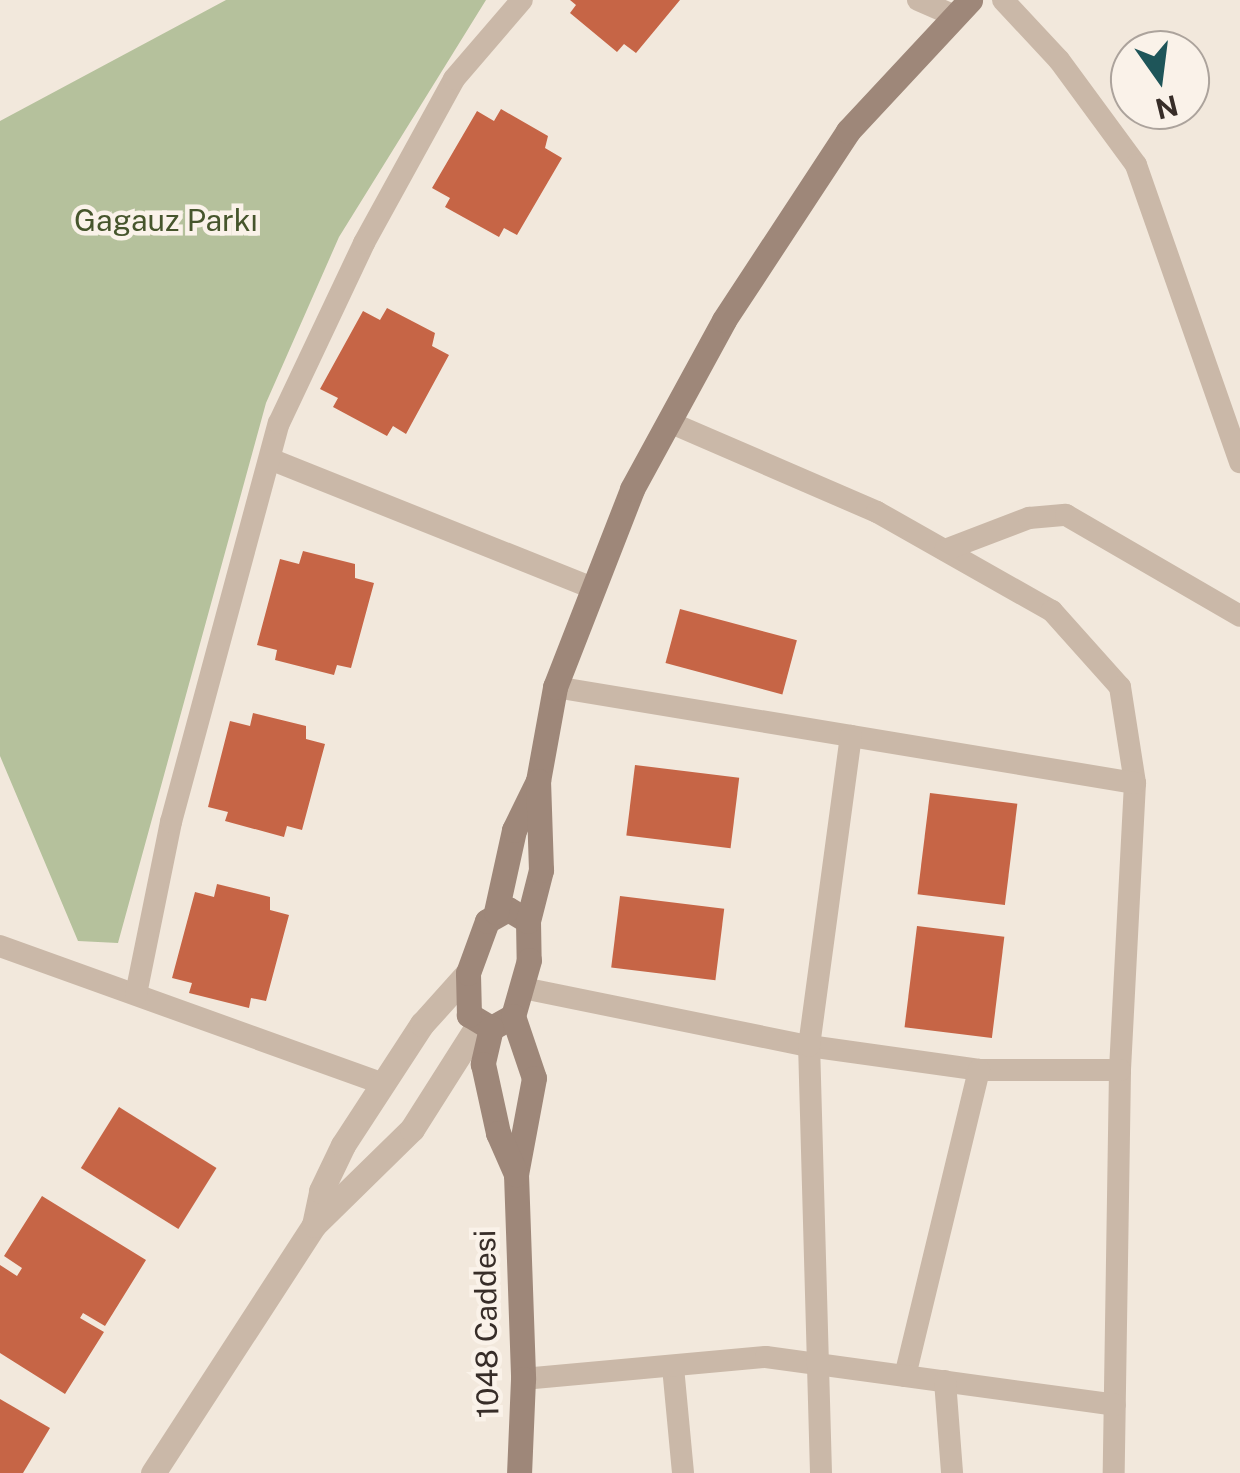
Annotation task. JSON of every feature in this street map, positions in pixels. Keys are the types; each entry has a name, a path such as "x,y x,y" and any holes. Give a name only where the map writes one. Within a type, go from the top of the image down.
{"main road":[{"path":"516,1174 498,1133 482,1064 494,1023 524,988 528,921 540,870 538,780 555,687 632,489 724,320 848,131 962,8"},
{"path":"516,1174 534,1078 494,1023 466,1002 468,973 496,912 514,830 538,780"},
{"path":"496,912 520,912 528,921"},
{"name":"1048 Caddesi","path":"516,1174 523,1379 519,1473"}],"street":[{"path":"136,994 171,822 279,423 373,227 454,79 522,0"},
{"path":"918,0 962,8"},
{"path":"1003,0 1058,60 1136,165 1240,462"},
{"path":"668,422 877,512 1052,611 1120,687 1135,783 1120,1070 1114,1473"},
{"path":"270,458 593,588"},
{"path":"945,550 1029,518 1066,514 1240,616"},
{"path":"555,687 1135,783"},
{"path":"822,1473 809,1046 851,736"},
{"path":"0,946 384,1084"},
{"path":"314,1225 321,1191 343,1145 422,1024 468,973"},
{"path":"524,988 809,1046 979,1070 1120,1070"},
{"path":"153,1473 314,1225 412,1129 494,1023"},
{"path":"905,1376 979,1070"},
{"path":"523,1379 766,1357 1115,1405"},
{"path":"673,1367 683,1473"},
{"path":"945,1381 952,1473"}],"green space":[{"name":"Gagauz Parkı","path":"226,0 486,0 339,237 266,403 118,943 78,941 0,756 0,121"}],"building":[{"path":"570,0 680,0 636,53 624,44 617,52 570,13 576,5"},
{"path":"501,109 548,136 545,148 562,158 517,235 504,228 499,237 445,207 450,198 432,188 477,111 494,121"},
{"path":"387,308 435,333 432,346 449,355 406,434 393,426 387,436 333,407 338,398 320,389 363,311 380,320"},
{"path":"303,551 355,564 355,578 374,583 351,668 337,665 334,675 275,660 277,650 257,645 280,559 299,564"},
{"path":"680,609 797,640 782,694 666,663"},
{"path":"253,713 306,726 306,739 325,744 302,830 287,826 284,837 225,821 228,812 208,807 230,721 250,726"},
{"path":"635,765 739,778 731,848 626,835"},
{"path":"930,793 1017,804 1005,905 918,894"},
{"path":"217,884 270,897 270,910 289,915 266,1001 251,998 249,1008 189,993 192,983 172,978 195,892 214,897"},
{"path":"620,896 724,909 715,980 611,967"},
{"path":"917,926 1004,937 992,1038 905,1027"},
{"path":"119,1107 217,1168 178,1229 81,1168"},
{"path":"42,1196 146,1260 105,1326 83,1313 80,1318 104,1332 65,1394 0,1353 0,1265 17,1276 22,1268 4,1256"},
{"path":"0,1399 50,1428 23,1473 0,1473"}]}
